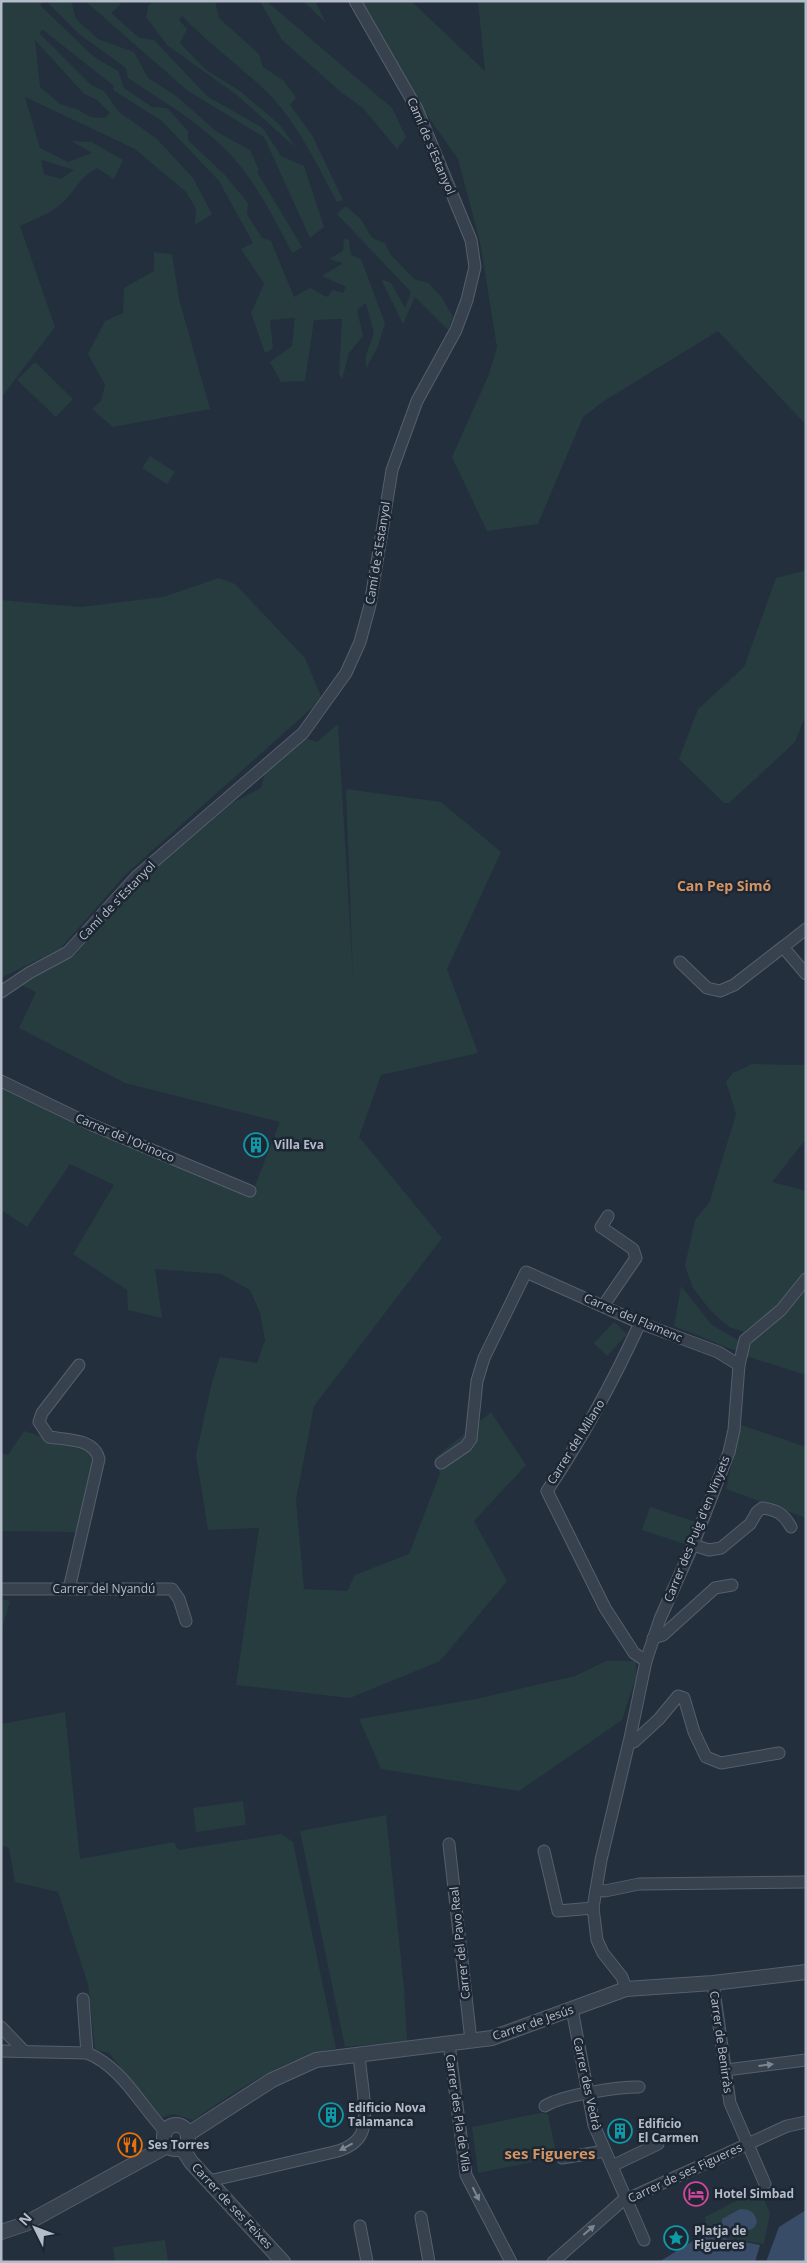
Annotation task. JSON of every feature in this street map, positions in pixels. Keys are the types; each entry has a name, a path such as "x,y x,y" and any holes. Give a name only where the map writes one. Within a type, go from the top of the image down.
{"street":[{"name":"Camí de s'Estanyol","path":"1,992 29,973 68,952 136,877 303,733 346,674 360,642 370,605 392,470 417,401 456,330 474,275 475,259 471,240 417,109 355,1"},
{"path":"680,962 707,988 720,991 734,984 806,929"},
{"path":"783,946 806,974"},
{"name":"Carrer de l'Orinoco","path":"1,1081 92,1125 250,1191"},
{"path":"603,1306 636,1258 633,1249 601,1227 608,1216"},
{"name":"Carrer del Flamenc","path":"441,1463 466,1446 471,1439 477,1381 484,1358 526,1272 640,1323 718,1352 739,1365"},
{"name":"Carrer des Puig d'en Vinyets","path":"626,1989 622,1977 603,1953 597,1940 593,1908 646,1661 653,1638 693,1545 729,1452 739,1365 745,1340 781,1310 806,1279"},
{"name":"Carrer del Milano","path":"640,1323 613,1382 578,1444 547,1491 605,1608 634,1652 646,1661"},
{"path":"68,1589 99,1458 97,1452 90,1444 49,1437 39,1422 42,1413 80,1365"},
{"path":"693,1545 709,1550 721,1548 750,1524 757,1512 762,1508 774,1509 784,1516 791,1527"},
{"path":"653,1638 663,1635 715,1588 732,1585"},
{"name":"Carrer del Nyandú","path":"1,1589 172,1589 179,1599 186,1621"},
{"path":"630,1741 634,1742 659,1719 678,1696 684,1698 694,1732 706,1757 721,1763 779,1753"},
{"name":"Carrer del Pavo Real","path":"449,1844 471,2041"},
{"path":"544,1851 558,1911 593,1908"},
{"path":"596,1890 605,1891 639,1884 806,1882"},
{"name":"Carrer de Jesús","path":"188,2134 295,2068 316,2060 492,2038 626,1989 713,1983 806,1972"},
{"name":"Carrer de Benirràs","path":"713,1983 730,2104 765,2184"},
{"path":"83,1999 87,2053"},
{"name":"Carrer des Vedrà","path":"572,2009 594,2125 644,2240"},
{"path":"1,2027 23,2050"},
{"name":"Carrer des Pla de Vila","path":"449,2044 466,2175 511,2262"},
{"path":"1,2051 23,2050 87,2053 108,2064 165,2131"},
{"path":"209,2181 341,2151 355,2143 362,2133 364,2122 359,2054"},
{"path":"726,2070 806,2060"},
{"path":"545,2106 553,2101 639,2087"},
{"name":"Carrer de ses Figueres","path":"553,2262 627,2200 787,2126 806,2122"},
{"path":"171,2126 180,2126 188,2134 187,2142 182,2148 174,2149 167,2146 164,2139 165,2131 171,2126"},
{"path":"612,2166 658,2144"},
{"path":"1,2232 25,2224 167,2146"},
{"name":"Carrer de ses Feixes","path":"182,2148 191,2162 283,2262"},
{"path":"562,2158 605,2151"},
{"path":"422,2217 429,2262"},
{"path":"360,2226 367,2262"}],"green space":[{"path":"1,1 45,1 40,5 94,57 118,71 124,88 152,107 167,108 188,131 188,140 224,174 248,203 247,214 262,238 271,241 294,297 310,288 327,297 333,290 343,293 346,287 322,276 343,263 329,259 343,251 344,239 349,240 351,255 361,259 385,323 378,346 366,369 366,355 374,333 366,303 357,310 363,336 349,353 342,379 339,374 342,319 314,320 305,381 281,382 270,362 292,346 295,318 270,320 273,349 265,353 251,313 264,284 241,249 253,243 219,181 162,121 113,90 114,86 43,30 39,33 91,85 104,91 119,112 156,138 193,178 212,214 195,225 196,209 186,192 135,149 25,97 40,148 68,162 92,153 71,141 92,142 123,160 114,179 97,168 83,178 55,209 20,226 55,327 1,398","holes":["35,40 84,94 97,100 110,113 104,118 90,117 79,110 60,104 40,87","42,160 74,170 61,179 44,174"]},
{"path":"46,1 71,1 76,19 98,39 134,52 148,78 175,95 217,132 250,150 259,170 257,172 302,247 292,253 260,194 226,149 186,116 128,78 126,68 79,34"},
{"path":"85,1 116,1 121,4 111,13 139,38 154,40 208,97 263,128 281,156 304,166 324,227 310,238 264,137 188,91"},
{"path":"159,1 215,1 219,18 259,54 263,67 284,81 296,98 290,105 312,135 343,200 337,202 305,143 276,102 182,16 179,20 187,29 180,43 206,70 240,91 280,125 296,148 238,96 167,45 146,17 149,4"},
{"path":"260,1 266,1 392,108 406,137 397,149 363,108 342,93 282,40"},
{"path":"303,1 315,1 326,23"},
{"path":"362,1 411,1 485,71 478,1 806,1 806,425 718,331 604,401 583,417 538,524 487,531 452,457 489,374 497,347 480,242 458,159 422,108"},
{"path":"346,206 361,219 372,237 385,243 390,254 414,279 428,283 441,296 453,317 448,330 415,297 403,324 381,279 391,283 405,308 411,292 337,214"},
{"path":"154,252 172,254 179,299 210,409 113,427 92,409 101,401 105,385 88,354 105,321 123,313 124,288 154,271"},
{"path":"35,362 73,399 56,417 17,380"},
{"path":"150,456 175,472 167,484 142,468"},
{"path":"806,565 806,714 795,742 729,803 724,803 679,759 698,709 744,667 776,578 804,571"},
{"path":"219,578 235,584 305,658 322,699 125,875 60,949 1,978 1,600 80,607 163,597"},
{"path":"338,724 353,977 346,789 441,802 501,852 447,969 478,1053 381,1075 359,1137 442,1238 314,1406 296,1500 304,1589 347,1591 355,1575 409,1554 440,1473 435,1458 491,1412 526,1465 474,1521 507,1581 440,1661 350,1698 236,1685 259,1528 208,1530 196,1455 212,1382 220,1357 257,1363 265,1340 260,1313 250,1290 221,1274 155,1269 162,1318 128,1310 127,1290 73,1254 114,1185 70,1164 27,1227 1,1210 1,1086 93,1133 251,1196 280,1122 125,1083 19,1028 36,992 21,985 75,955 134,886 232,803 261,788 265,773 305,738 317,742"},
{"path":"752,1064 806,1065 806,1139 772,1182 806,1191 806,1270 782,1302 744,1332 729,1327 710,1310 693,1288 685,1266 695,1220 709,1203 736,1114 726,1082 733,1073"},
{"path":"681,1286 711,1324 739,1341 736,1351 674,1326"},
{"path":"806,1286 806,1375 746,1356 753,1340"},
{"path":"614,1322 627,1334 607,1356 594,1343"},
{"path":"741,1425 806,1447 806,1518 726,1489"},
{"path":"24,1431 93,1453 95,1459 76,1532 1,1531 1,1453 8,1455"},
{"path":"650,1507 696,1522 688,1545 642,1530"},
{"path":"1,1599 10,1601 1,1631"},
{"path":"606,1661 636,1661 636,1677 622,1720 519,1791 381,1769 359,1719 476,1699 575,1676"},
{"path":"65,1712 80,1859 174,1842 178,1850 281,1834 293,1842 336,2048 296,2060 278,2068 244,2087 193,2120 173,2114 160,2118 109,2053 95,2050 88,1984 58,1892 15,1882 9,1848 1,1845 1,1724"},
{"path":"243,1801 246,1825 196,1832 193,1808"},
{"path":"386,1815 404,1988 407,2041 345,2047 300,1831"},
{"path":"540,2113 548,2114 557,2157 478,2173 472,2127"},
{"path":"759,2189 770,2213 764,2244 706,2235 705,2217"},
{"path":"165,2240 168,2262 115,2262 113,2247"}],"water":[{"path":"740,2209 749,2210 753,2213 757,2222 754,2228 743,2233 722,2228 722,2219"},
{"path":"806,2210 806,2262 766,2262 779,2227"},
{"path":"704,2234 760,2245 755,2262 659,2262"}],"place":[{"name":"Villa Eva","path":"256,1145"},
{"name":"Edificio Nova Talamanca","path":"331,2115"},
{"name":"Edificio El Carmen","path":"620,2131"},
{"name":"Ses Torres","path":"130,2145"},
{"name":"Hotel Simbad","path":"696,2194"},
{"name":"Platja de Figueres","path":"676,2238"}],"district":[{"name":"Can Pep Simó","path":"724,886"},
{"name":"ses Figueres","path":"550,2154"}]}
